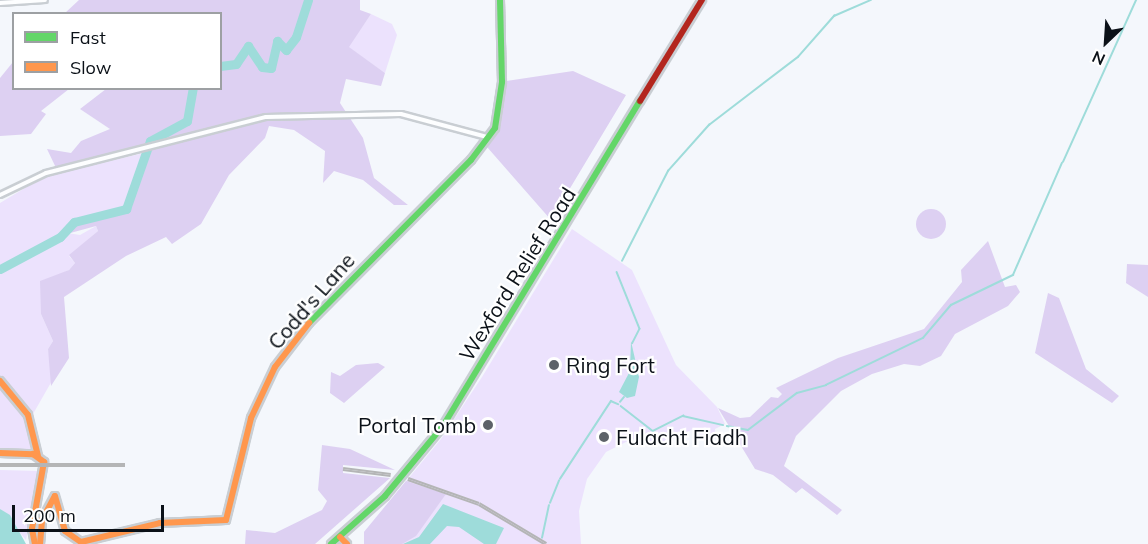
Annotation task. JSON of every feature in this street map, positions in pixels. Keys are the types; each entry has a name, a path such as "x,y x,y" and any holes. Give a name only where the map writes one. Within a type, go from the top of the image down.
{"main road":[{"path":"489,136 498,119 502,82 500,0"},
{"name":"Wexford Relief Road","path":"331,544 385,496 443,426 702,0"},
{"name":"Codd's Lane","path":"40,544 42,520 55,496 65,531 81,542 160,523 226,520 251,418 275,367 317,313 489,136"},
{"path":"0,381 28,415 38,456 44,468 32,529 35,544"},
{"path":"0,453 38,456"},
{"path":"340,537 347,544"}],"street":[{"path":"0,3 45,0"},
{"path":"0,195 46,173 266,117 299,114 424,116 489,136"}],"shaded area":[{"path":"79,0 360,0 360,10 371,14 349,47 385,73 381,86 346,79 340,103 363,138 374,178 408,205 394,205 363,180 334,171 323,183 325,151 294,130 269,126 265,138 229,175 201,224 172,244 166,237 126,256 64,297 69,358 51,386 48,349 53,341 41,314 40,281 69,270 75,263 69,255 98,231 96,226 63,235 74,222 126,209 151,147 57,170 47,149 71,153 81,141 110,129 80,109 105,90 222,90 222,12 66,12"},
{"path":"371,14 392,24 397,35 385,73 348,47"},
{"path":"12,63 12,90 68,90 41,111 46,114 31,134 0,136 0,78"},
{"path":"573,71 626,95 551,220 487,147 500,129 506,81"},
{"path":"144,153 124,206 71,221 61,232 80,235 96,226 98,231 69,256 75,263 69,270 42,284 41,314 53,341 48,349 53,379 33,414 0,376 0,203 45,176"},
{"path":"931,209 937,210 945,218 945,230 937,238 931,239 925,238 917,230 916,224 917,218 925,210"},
{"path":"572,229 632,270 676,365 717,407 725,424 715,429 716,438 706,442 693,429 665,443 632,439 606,452 587,479 579,511 581,544 364,544 364,532 441,439 482,377"},
{"path":"988,241 1005,287 1016,285 1020,292 1008,306 955,334 941,356 920,366 904,364 872,374 841,391 796,436 784,466 842,510 837,515 802,488 796,493 773,475 755,469 718,408 740,418 750,417 771,397 778,398 782,394 776,388 838,358 924,329 962,282 961,270"},
{"path":"1127,264 1148,265 1148,297 1126,283"},
{"path":"1048,293 1059,298 1086,369 1119,396 1112,403 1035,353"},
{"path":"378,363 385,367 344,403 330,393 331,372 340,376 356,365"},
{"path":"0,384 21,406 36,444 32,449 0,449"},
{"path":"322,445 350,449 395,470 343,465 343,473 390,478 315,544 245,544 246,530 275,533 322,510 327,501 318,490"},
{"path":"0,470 39,471 26,540 0,509"},
{"path":"406,481 446,494 416,536 402,544 364,544 364,532"}],"water":[{"path":"631,341 639,377 635,396 627,398 619,392 630,371"},
{"path":"443,504 504,528 496,544 484,544 459,527 447,526 430,544 403,544 419,537"},
{"path":"0,509 10,515 26,544 0,544"}],"waterway":[{"path":"222,66 236,64 248,46 262,67 271,68 277,41 286,50 296,37 308,0"},
{"path":"622,261 668,171 709,125 798,57 834,16 871,0"},
{"path":"1063,162 1136,0"},
{"path":"0,269 60,237 74,222 126,209 150,141 187,121 193,90"},
{"path":"727,426 748,430 797,393 826,385 923,338 951,305 1013,275 1062,163"},
{"path":"617,272 640,329 633,343"},
{"path":"620,402 624,397"},
{"path":"560,479 611,401 618,404"},
{"path":"621,406 653,431 683,416 723,425"},
{"path":"550,503 559,481"},
{"path":"542,538 549,506"}],"railway":[{"path":"0,465 125,465"},
{"path":"343,469 391,475"},
{"path":"408,479 479,504 546,544"}],"traffic: fast":[{"path":"309,323 471,160 495,128 502,82 500,0"},
{"path":"331,544 385,496 443,426 640,101"}],"traffic: slow":[{"path":"40,544 42,520 55,496 65,531 81,542 160,523 226,520 251,418 275,367 309,323"},
{"path":"0,381 28,415 38,456"},
{"path":"0,453 33,454 44,462 32,529 35,544"},
{"path":"340,537 347,544"}],"traffic: jam":[{"path":"640,101 702,0"}],"place":[{"name":"Ring Fort","path":"554,365"},
{"name":"Portal Tomb","path":"488,425"},
{"name":"Fulacht Fiadh","path":"604,437"}]}
